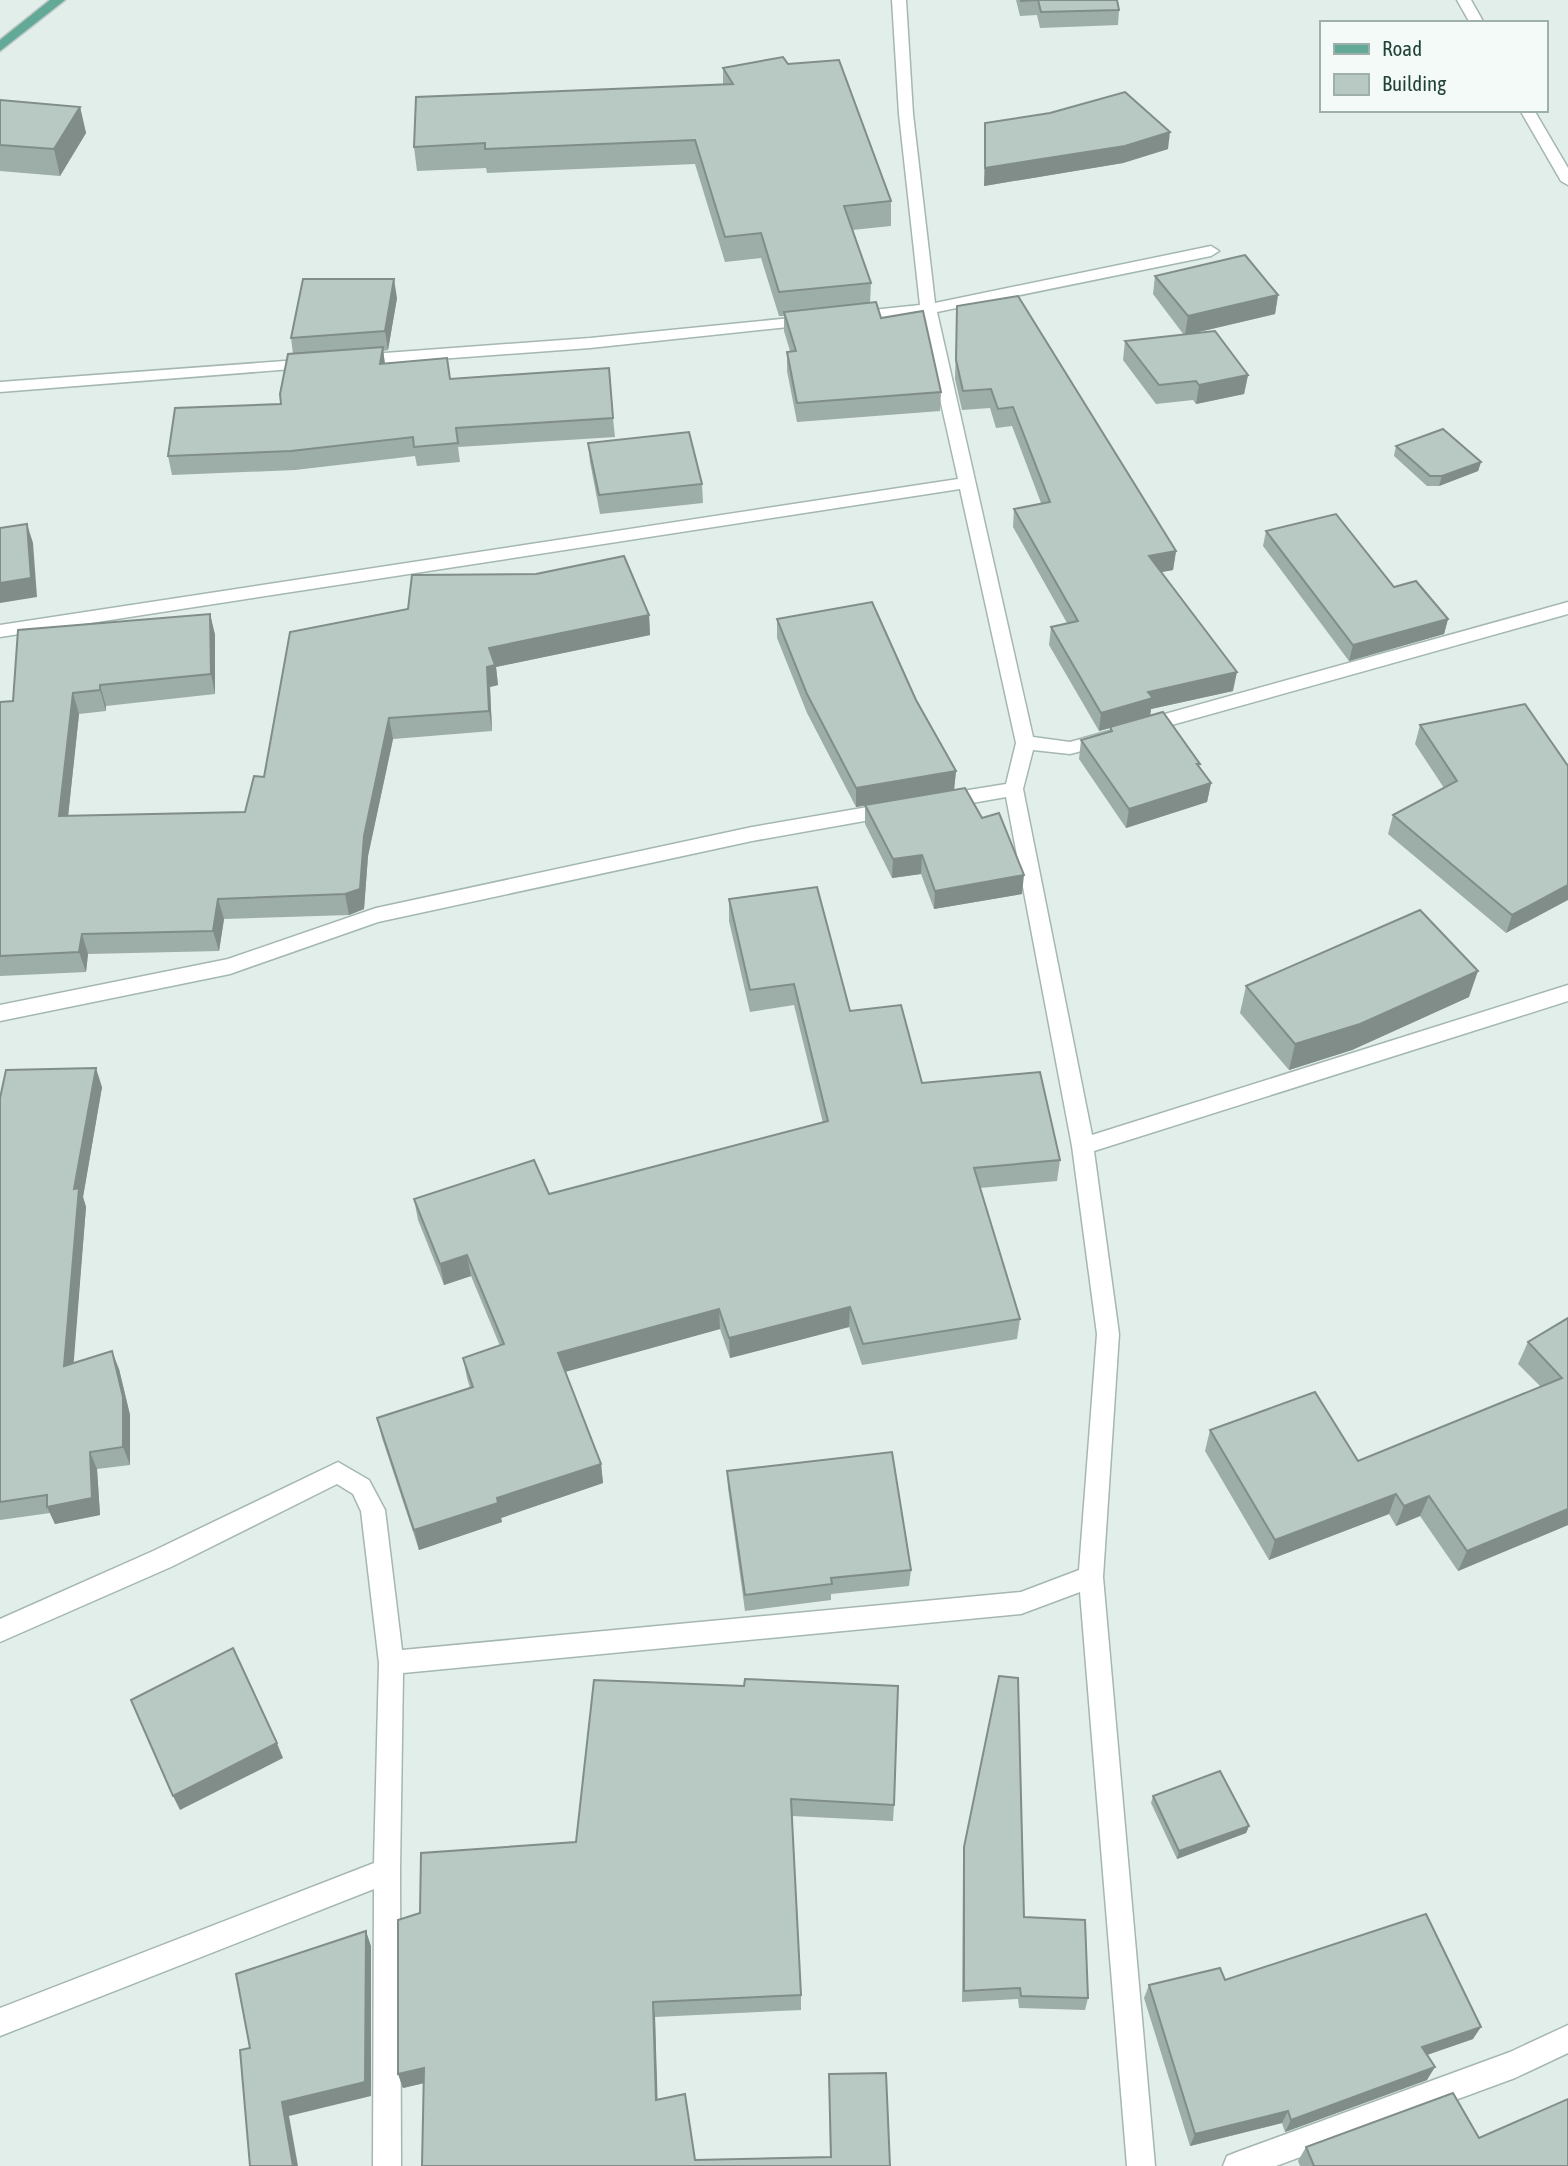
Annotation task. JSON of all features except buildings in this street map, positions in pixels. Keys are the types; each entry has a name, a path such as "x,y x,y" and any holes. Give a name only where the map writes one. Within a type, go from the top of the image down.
{"main road":[{"path":"0,47 58,0"}],"street":[{"path":"899,0 906,114 928,309 1025,743 1014,789 1083,1146 1108,1334 1091,1577 1141,2166"},
{"path":"1464,0 1476,21"},
{"path":"1528,112 1568,181"},
{"path":"0,387 590,343 928,309 1211,251"},
{"path":"0,631 967,483"},
{"path":"1025,743 1070,748 1568,608"},
{"path":"0,1013 230,966 376,915 752,834 1014,789"},
{"path":"1083,1146 1568,993"},
{"path":"0,1631 162,1559 338,1472 361,1487 373,1510 391,1663 387,1871 387,2166"},
{"path":"391,1663 1021,1604 1091,1577"},
{"path":"0,2022 387,1871"},
{"path":"1237,2166 1515,2064 1568,2039"}]}
